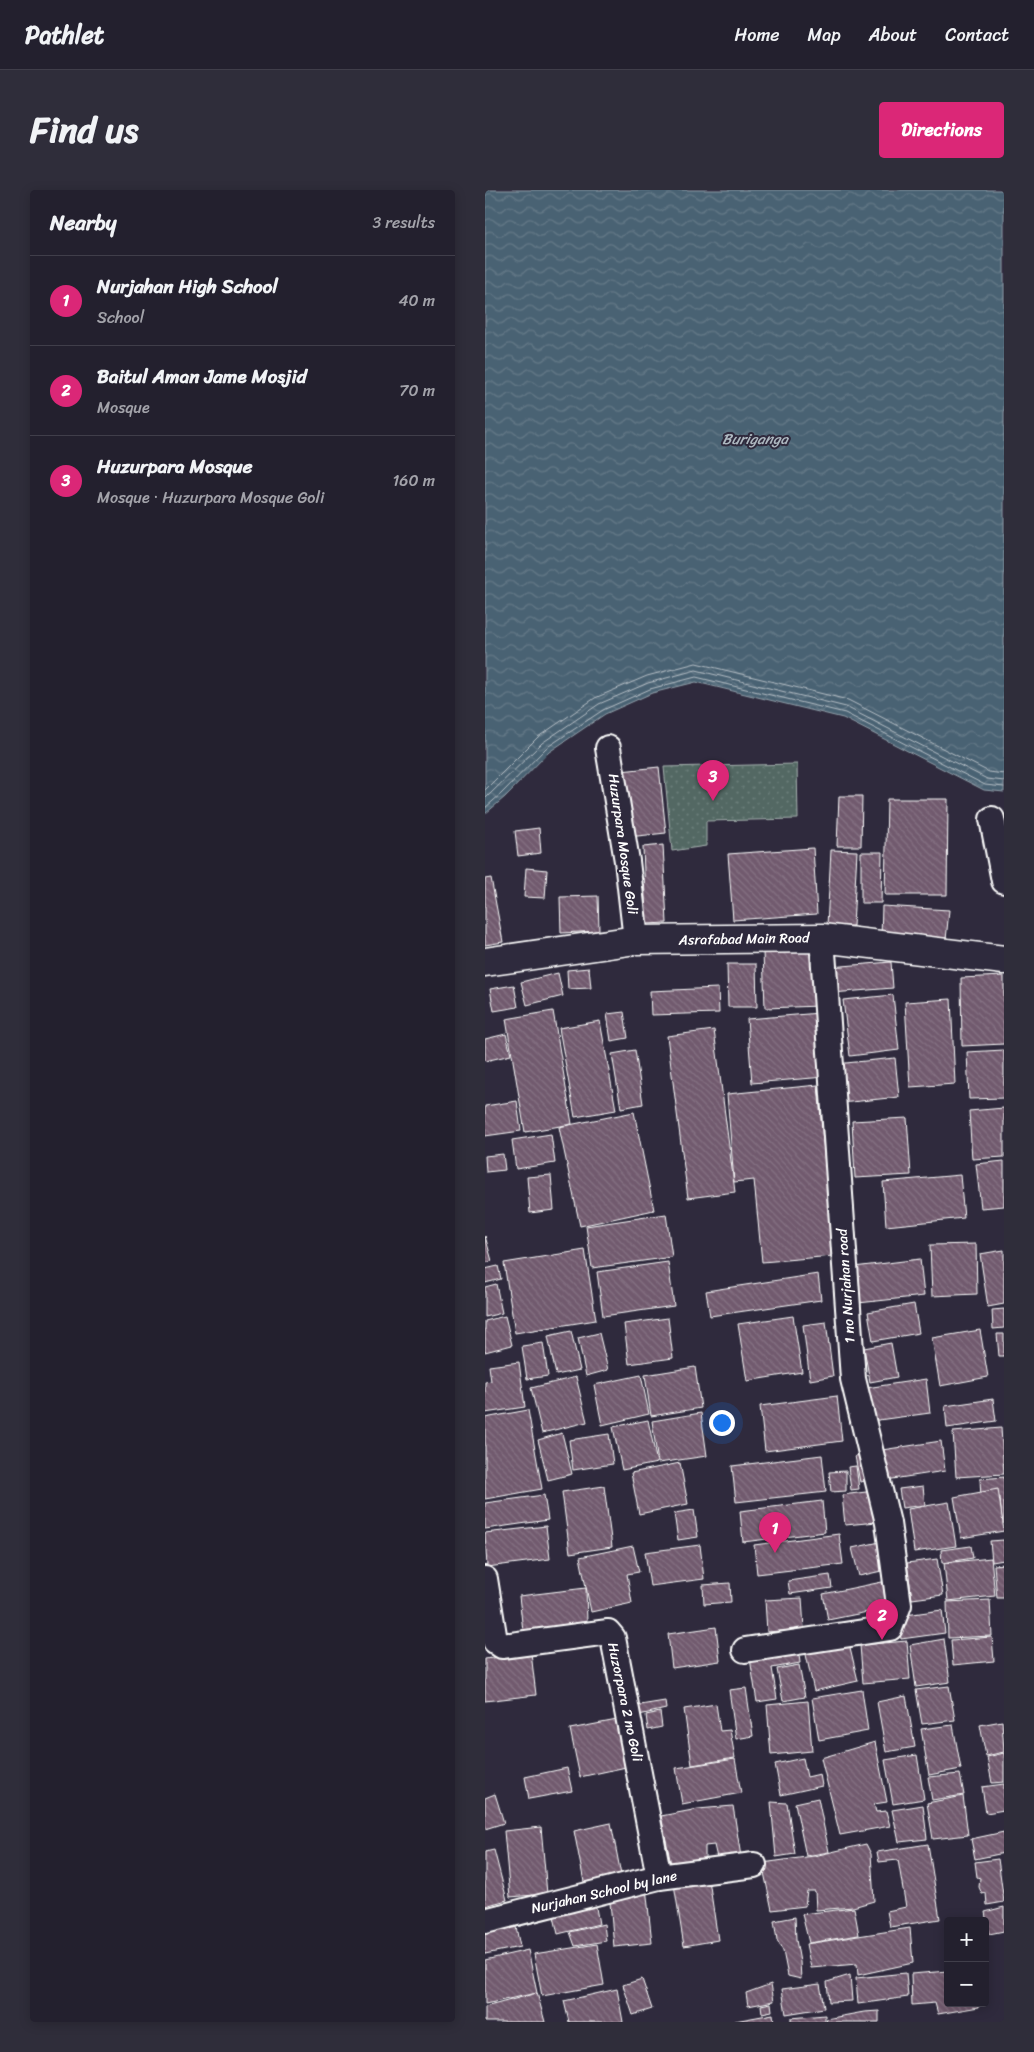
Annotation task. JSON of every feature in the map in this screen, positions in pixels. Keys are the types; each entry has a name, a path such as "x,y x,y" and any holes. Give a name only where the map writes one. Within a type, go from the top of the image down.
{"street":[{"name":"Huzurpara Mosque Goli","path":"608,748 627,861 636,940"},
{"path":"992,819 1004,881"},
{"name":"Asrafabad Main Road","path":"485,962 636,940 822,938 1004,960"},
{"name":"1 no Nurjahan road","path":"745,1650 890,1628 899,1605 888,1523 853,1379 822,938"},
{"name":"Huzorpara 2 no Goli","path":"485,1579 495,1640 502,1646 608,1632 613,1638 659,1877"},
{"name":"Nurjahan School by lane","path":"485,1921 659,1877 754,1865"}],"green space":[{"path":"797,764 798,819 706,821 706,846 672,851 664,767"}],"water":[{"name":"Buriganga","path":"485,190 1004,190 1004,792 984,790 843,718 696,682 652,693 605,714 549,752 505,797 485,814"}],"building":[{"path":"659,767 666,833 628,837 621,771"},
{"path":"839,796 862,796 861,846 837,846"},
{"path":"887,799 948,799 947,895 885,895"},
{"path":"539,828 541,853 518,856 515,831"},
{"path":"663,845 667,923 646,924 643,847"},
{"path":"813,848 817,914 733,920 728,854"},
{"path":"831,850 857,851 853,926 827,926"},
{"path":"861,852 882,852 881,903 861,903"},
{"path":"526,868 547,870 545,898 524,897"},
{"path":"491,878 503,942 485,945 485,879"},
{"path":"598,896 599,931 561,933 560,897"},
{"path":"882,906 949,910 946,940 881,937"},
{"path":"817,949 820,1006 765,1008 763,952"},
{"path":"891,962 893,988 832,993 830,967"},
{"path":"727,964 756,964 757,1007 728,1007"},
{"path":"589,968 591,988 568,989 567,970"},
{"path":"558,973 563,996 527,1005 521,982"},
{"path":"1004,976 1004,1044 962,1046 961,978"},
{"path":"514,985 518,1007 494,1011 490,989"},
{"path":"718,988 719,1013 651,1015 650,991"},
{"path":"893,995 899,1050 850,1056 843,1000"},
{"path":"951,999 955,1084 910,1087 905,1002"},
{"path":"553,1011 572,1124 525,1132 506,1019"},
{"path":"624,1012 628,1038 611,1041 607,1014"},
{"path":"820,1013 825,1077 752,1083 747,1019"},
{"path":"600,1021 616,1110 575,1117 559,1028"},
{"path":"714,1030 735,1192 688,1198 667,1036"},
{"path":"506,1034 511,1055 485,1061 485,1039"},
{"path":"635,1050 643,1104 621,1108 612,1054"},
{"path":"1004,1050 1004,1098 969,1099 967,1052"},
{"path":"895,1058 899,1097 841,1103 836,1064"},
{"path":"818,1085 833,1256 762,1262 754,1180 734,1182 727,1094"},
{"path":"517,1101 521,1131 485,1136 485,1106"},
{"path":"1004,1108 1004,1157 972,1159 969,1111"},
{"path":"634,1112 654,1210 580,1226 559,1127"},
{"path":"907,1118 911,1175 855,1178 852,1121"},
{"path":"551,1134 555,1163 516,1169 512,1140"},
{"path":"503,1154 505,1170 486,1172 485,1156"},
{"path":"1004,1161 1004,1206 981,1208 976,1164"},
{"path":"551,1175 554,1210 530,1213 527,1177"},
{"path":"960,1175 964,1218 886,1226 883,1182"},
{"path":"666,1214 672,1257 592,1268 586,1226"},
{"path":"485,1236 492,1261 485,1263"},
{"path":"976,1244 977,1294 932,1296 930,1245"},
{"path":"585,1250 596,1320 515,1333 504,1263"},
{"path":"1004,1250 1004,1304 988,1307 980,1254"},
{"path":"920,1259 924,1296 858,1303 854,1267"},
{"path":"668,1262 674,1306 603,1316 597,1272"},
{"path":"498,1266 501,1279 485,1283 485,1269"},
{"path":"818,1274 821,1300 710,1316 706,1291"},
{"path":"496,1284 502,1313 485,1317 485,1287"},
{"path":"914,1304 919,1333 873,1341 868,1312"},
{"path":"1004,1309 1004,1328 993,1329 992,1310"},
{"path":"505,1316 512,1345 485,1352 485,1321"},
{"path":"793,1316 802,1372 747,1381 738,1324"},
{"path":"668,1318 673,1358 629,1364 624,1324"},
{"path":"826,1322 833,1376 810,1380 803,1325"},
{"path":"980,1330 988,1377 940,1386 932,1338"},
{"path":"571,1331 580,1370 556,1375 548,1336"},
{"path":"599,1333 608,1370 586,1376 578,1338"},
{"path":"997,1334 1004,1334 1004,1356 999,1356"},
{"path":"543,1343 548,1376 527,1379 522,1346"},
{"path":"891,1343 897,1377 870,1382 864,1348"},
{"path":"519,1362 525,1407 485,1413 485,1382 491,1381 489,1366"},
{"path":"695,1367 701,1408 651,1416 645,1375"},
{"path":"641,1375 649,1414 602,1425 594,1385"},
{"path":"576,1377 587,1422 542,1433 531,1388"},
{"path":"926,1379 930,1413 871,1421 866,1388"},
{"path":"837,1396 842,1441 765,1451 760,1406"},
{"path":"993,1399 996,1421 947,1428 945,1406"},
{"path":"528,1410 542,1489 485,1499 485,1418"},
{"path":"701,1413 707,1456 658,1463 652,1421"},
{"path":"648,1420 657,1463 622,1470 613,1427"},
{"path":"1001,1428 1004,1474 956,1477 953,1432"},
{"path":"562,1433 572,1474 548,1480 538,1440"},
{"path":"609,1434 613,1464 573,1470 569,1440"},
{"path":"941,1441 945,1471 886,1480 882,1450"},
{"path":"867,1454 871,1480 860,1482 855,1456"},
{"path":"822,1455 826,1492 736,1502 732,1466"},
{"path":"680,1463 688,1504 639,1514 631,1473"},
{"path":"856,1466 859,1489 851,1490 848,1467"},
{"path":"846,1471 846,1491 831,1492 829,1472"},
{"path":"1004,1477 1004,1523 1002,1524 1000,1497 981,1499 980,1479"},
{"path":"604,1486 612,1547 570,1553 562,1492"},
{"path":"923,1486 925,1505 902,1508 899,1489"},
{"path":"998,1489 1004,1531 961,1538 954,1497"},
{"path":"874,1491 877,1522 845,1525 842,1495"},
{"path":"544,1495 548,1520 485,1529 485,1503"},
{"path":"822,1501 825,1532 743,1542 740,1511"},
{"path":"949,1502 956,1546 914,1552 908,1509"},
{"path":"694,1510 698,1537 678,1540 674,1513"},
{"path":"546,1526 550,1559 487,1567 485,1533"},
{"path":"839,1534 843,1564 757,1574 754,1545"},
{"path":"1004,1540 1004,1560 992,1562 990,1541"},
{"path":"880,1542 886,1570 859,1576 852,1548"},
{"path":"700,1545 704,1579 650,1586 645,1552"},
{"path":"633,1546 639,1572 627,1574 632,1603 591,1612 580,1557"},
{"path":"971,1546 973,1558 942,1563 941,1550"},
{"path":"991,1558 995,1596 948,1601 944,1563"},
{"path":"937,1559 943,1595 912,1599 907,1563"},
{"path":"1004,1564 1004,1598 997,1598 994,1565"},
{"path":"830,1575 832,1588 790,1594 788,1581"},
{"path":"887,1581 892,1607 828,1620 823,1594"},
{"path":"730,1583 731,1602 704,1604 703,1585"},
{"path":"586,1588 587,1623 523,1631 519,1596"},
{"path":"802,1598 804,1629 767,1632 765,1600"},
{"path":"990,1600 992,1636 948,1638 947,1602"},
{"path":"942,1610 945,1633 901,1639 898,1616"},
{"path":"716,1627 720,1661 672,1668 668,1634"},
{"path":"992,1637 994,1661 953,1665 951,1640"},
{"path":"848,1639 858,1681 814,1691 805,1650"},
{"path":"944,1639 950,1682 916,1687 910,1645"},
{"path":"907,1641 910,1679 863,1683 860,1645"},
{"path":"798,1645 800,1663 772,1668 777,1699 757,1702 749,1652"},
{"path":"531,1653 536,1695 485,1701 485,1659"},
{"path":"799,1665 805,1697 783,1701 777,1669"},
{"path":"949,1686 955,1720 922,1724 916,1690"},
{"path":"746,1688 753,1736 736,1739 729,1690"},
{"path":"862,1690 868,1731 819,1740 812,1698"},
{"path":"906,1696 915,1747 886,1752 877,1702"},
{"path":"665,1701 666,1709 630,1717 628,1707"},
{"path":"808,1701 812,1751 771,1755 767,1705"},
{"path":"716,1704 720,1731 730,1730 735,1758 692,1765 684,1709"},
{"path":"660,1712 662,1727 648,1730 646,1715"},
{"path":"617,1720 626,1767 580,1777 570,1729"},
{"path":"1002,1721 1004,1752 986,1756 980,1725"},
{"path":"953,1725 961,1769 929,1775 921,1729"},
{"path":"875,1742 887,1802 874,1804 876,1812 886,1811 890,1826 840,1835 821,1758"},
{"path":"1004,1753 1004,1782 992,1783 987,1757"},
{"path":"917,1755 924,1799 893,1804 885,1760"},
{"path":"803,1758 807,1777 820,1774 822,1786 781,1795 775,1764"},
{"path":"735,1759 741,1793 682,1804 676,1768"},
{"path":"567,1768 572,1791 529,1799 525,1777"},
{"path":"960,1774 964,1795 932,1800 928,1777"},
{"path":"1004,1784 1004,1810 986,1813 982,1787"},
{"path":"495,1794 504,1823 485,1829 485,1798"},
{"path":"963,1796 968,1835 933,1839 927,1803"},
{"path":"818,1798 829,1852 806,1856 795,1803"},
{"path":"771,1802 787,1803 795,1854 776,1857"},
{"path":"923,1805 927,1839 899,1842 892,1810"},
{"path":"733,1806 741,1857 718,1862 714,1845 705,1846 705,1867 672,1869 661,1816 698,1809"},
{"path":"611,1823 621,1875 584,1882 574,1831"},
{"path":"541,1827 547,1894 510,1897 504,1831"},
{"path":"1004,1832 1004,1853 975,1859 971,1839"},
{"path":"866,1844 871,1854 874,1901 853,1907 816,1910 815,1891 807,1891 805,1906 772,1910 762,1863 814,1856"},
{"path":"928,1844 940,1919 890,1927 887,1911 906,1907 898,1860 879,1862 877,1852"},
{"path":"494,1850 507,1900 485,1906 485,1852"},
{"path":"998,1859 1004,1902 987,1905 986,1893 982,1894 979,1887 980,1878 977,1877 975,1862"},
{"path":"708,1873 718,1940 684,1946 673,1878"},
{"path":"646,1887 652,1943 614,1947 609,1891"},
{"path":"594,1897 599,1924 558,1934 552,1908"},
{"path":"1004,1907 1004,1931 989,1934 989,1917 986,1917 985,1912"},
{"path":"854,1908 859,1935 809,1943 802,1914"},
{"path":"795,1917 801,1979 788,1976 783,1951 777,1940 774,1921"},
{"path":"515,1922 520,1947 485,1954 485,1928"},
{"path":"604,1924 606,1941 575,1946 570,1932"},
{"path":"910,1928 913,1963 858,1975 857,1964 811,1968 806,1944"},
{"path":"597,1944 604,1985 542,1996 534,1954"},
{"path":"528,1950 537,1993 485,2004 485,1960"},
{"path":"944,1971 944,2007 979,2007 938,2014 935,2003 912,2005 911,1974"},
{"path":"906,1973 908,1997 858,2004 856,1978"},
{"path":"850,1975 852,2001 829,2002 827,1982"},
{"path":"642,1979 652,2009 633,2015 623,1985"},
{"path":"771,1984 774,2001 748,2006 746,1993"},
{"path":"820,1984 824,2008 786,2014 782,1989"},
{"path":"617,1989 623,2022 569,2022 564,2001"},
{"path":"537,1993 545,2022 485,2022 485,2007"},
{"path":"771,2003 772,2011 762,2013 761,2005"},
{"path":"879,2011 879,2022 827,2022 826,2019 864,2012"},
{"path":"773,2014 774,2022 735,2021"},
{"path":"825,2015 825,2022 791,2022 791,2018"}],"place":[{"name":"Huzurpara Mosque","path":"713,801"},
{"name":"Nurjahan High School","path":"775,1553"},
{"name":"Baitul Aman Jame Mosjid","path":"882,1640"}]}
